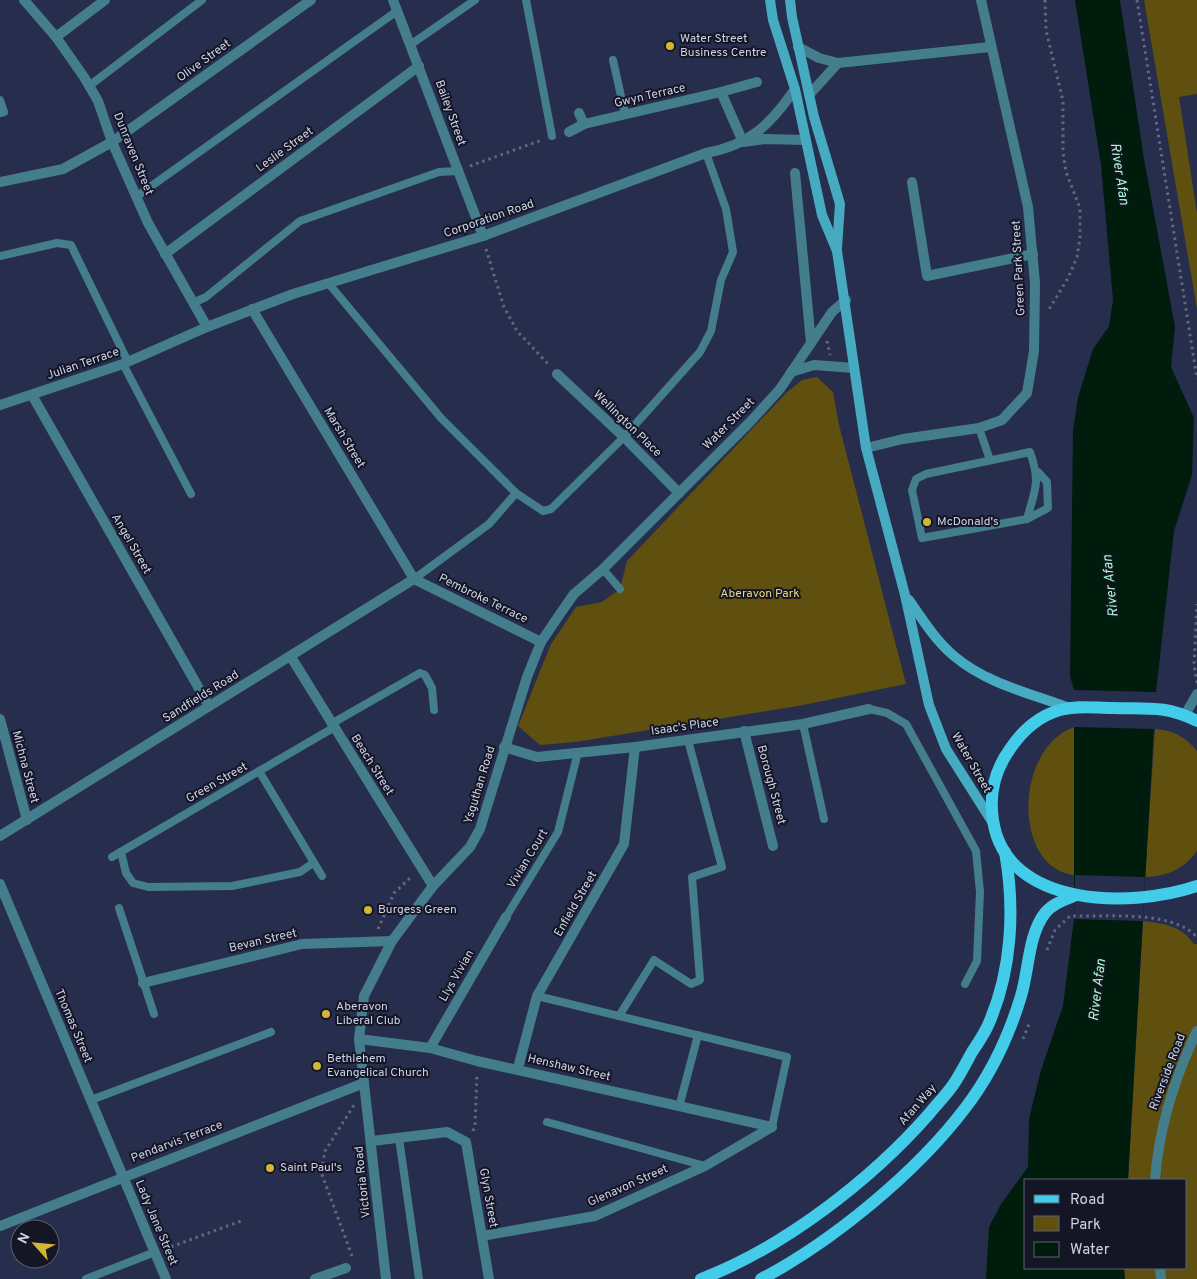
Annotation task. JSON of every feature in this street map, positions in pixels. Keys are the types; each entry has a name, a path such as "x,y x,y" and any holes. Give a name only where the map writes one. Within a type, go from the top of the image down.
{"main road":[{"path":"1191,718 1169,709 1072,707 1047,716 1026,729 1006,754 992,790 991,808 994,824 1005,852 1024,874 1057,891 1074,896 1144,898 1180,893 1196,888"},
{"name":"Afan Way","path":"701,1279 756,1254 806,1222 872,1172 912,1133 953,1086 989,1024 1003,980 1010,917 1009,875 1005,852"},
{"path":"760,1279 813,1248 892,1186 930,1150 966,1107 1009,1035 1022,994 1038,924 1050,908 1074,896"}],"street":[{"name":"Dunraven Street","path":"24,0 56,37 98,101 112,142 136,196 165,254 206,327"},
{"path":"56,37 104,0"},
{"name":"Olive Street","path":"0,182 63,169 112,142 311,0"},
{"name":"Bailey Street","path":"393,0 483,236"},
{"name":"Water Street","path":"770,0 773,20 795,89 822,215 837,251 846,300 866,448 905,595 929,705 946,749 994,824"},
{"name":"Water Street","path":"790,0 798,47 814,117 840,204 837,251"},
{"name":"Green Park Street","path":"866,448 903,438 979,428 1002,420 1026,393 1034,351 1035,283 1028,207 990,47 981,0"},
{"path":"798,47 819,58 838,63 990,47"},
{"path":"809,94 838,63"},
{"name":"Leslie Street","path":"165,254 419,66"},
{"name":"Gwyn Terrace","path":"569,132 584,124 757,82"},
{"name":"Corporation Road","path":"172,343 206,327 252,310 483,236 706,153 743,142 775,117 795,89"},
{"path":"721,92 743,142 765,139 805,140 814,117"},
{"path":"580,113 584,124"},
{"path":"795,173 811,343"},
{"path":"912,182 926,276 1033,254"},
{"name":"Water Street","path":"541,642 574,594 603,570 751,421 780,389 832,312 846,300"},
{"name":"Marsh Street","path":"252,310 414,579"},
{"name":"Julian Terrace","path":"0,405 126,363 172,343"},
{"path":"791,372 814,365 854,368"},
{"name":"Wellington Place","path":"557,374 624,437 679,493"},
{"name":"Angel Street","path":"32,395 209,706"},
{"name":"Pembroke Terrace","path":"414,579 541,642"},
{"name":"Sandfields Road","path":"0,836 414,579"},
{"name":"Water Street","path":"905,595 941,643 954,657 972,669 1004,685 1072,707"},
{"name":"Ysguthan Road","path":"364,1083 359,1039 364,996 392,941 434,886 470,847 480,829 504,747 527,677 541,642"},
{"name":"Beach Street","path":"291,657 332,726 434,886"},
{"path":"1191,718 1197,694"},
{"name":"Isaac's Place","path":"504,747 537,757 635,747 803,724 869,709"},
{"name":"Michna Street","path":"0,719 27,820"},
{"name":"Borough Street","path":"744,731 773,846"},
{"name":"Enfield Street","path":"518,1068 537,996 624,844 635,747"},
{"name":"Thomas Street","path":"0,884 124,1176"},
{"name":"Llys Vivian","path":"430,1048 506,918"},
{"name":"Bevan Street","path":"143,983 302,944 392,941"},
{"name":"Riverside Road","path":"1155,1179 1165,1112 1186,1053 1197,1031"},
{"name":"Henshaw Street","path":"359,1039 430,1048 477,1061 518,1068 772,1127"},
{"name":"Victoria Road","path":"364,1083 386,1279"},
{"name":"Pendarvis Terrace","path":"0,1226 364,1083"},
{"name":"Glenavon Street","path":"482,1236 595,1216 705,1166 772,1127"},
{"path":"372,1141 447,1132 466,1142"},
{"name":"Glyn Street","path":"466,1142 489,1279"},
{"name":"Lady Jane Street","path":"124,1176 166,1279"},
{"path":"315,1279 346,1268"}],"lane":[{"path":"89,86 202,0"},
{"path":"410,45 475,0"},
{"path":"526,0 552,136"},
{"path":"136,196 397,11"},
{"path":"613,60 624,114"},
{"path":"0,100 4,112 0,113"},
{"path":"329,284 441,418 516,493 543,511 551,509 624,437 700,352 711,331 721,280 733,252 726,209 706,153"},
{"path":"193,304 206,297 300,221 439,172 458,171"},
{"path":"0,256 57,243 71,245 126,363 191,494"},
{"path":"979,428 990,460"},
{"path":"1030,452 1038,472 1047,482 1048,508 1026,519 922,538 912,490 916,479 926,474 990,460 1030,452"},
{"path":"1026,519 1038,472"},
{"path":"414,579 489,524 516,493"},
{"path":"603,570 620,589"},
{"name":"Green Street","path":"112,857 259,771 420,673 425,675 432,688 434,710"},
{"path":"869,709 887,713 906,724 976,851 980,892 977,962 965,984"},
{"path":"803,724 824,818"},
{"path":"619,1016 654,960 690,984 700,980 692,877 722,867 688,740"},
{"name":"Vivian Court","path":"506,918 558,832 578,752"},
{"path":"259,771 322,876"},
{"path":"120,852 126,873 133,883 148,887 232,886 300,872 313,863"},
{"path":"119,908 154,1014"},
{"path":"537,996 787,1057 772,1127"},
{"path":"91,1100 271,1032"},
{"path":"680,1107 698,1035"},
{"path":"547,1122 705,1166"},
{"path":"399,1138 420,1279"},
{"path":"86,1279 155,1252"}],"path":[{"path":"1045,0 1046,30 1063,101 1063,152 1066,172 1080,208 1080,238 1077,257 1068,278 1047,312"},
{"path":"1137,0 1197,379"},
{"path":"458,171 552,136"},
{"path":"483,236 504,308 517,331 557,374"},
{"path":"1197,604 1194,665 1197,683"},
{"path":"374,941 383,915 394,893 422,868"},
{"path":"1070,916 1164,919 1185,926 1194,935 1197,934"},
{"path":"466,1142 475,1126 477,1061"},
{"path":"346,1268 355,1265 321,1172 325,1151 352,1106 365,1101"},
{"path":"155,1252 241,1221"}],"green space":[{"path":"1144,0 1197,0 1197,94 1179,97 1197,213 1197,309"},
{"name":"Aberavon Park","path":"817,377 833,392 839,425 906,684 798,706 575,742 540,745 518,726 551,644 576,607 602,602 620,589 627,561 787,392 802,380"},
{"path":"1074,727 1075,875 1055,868 1040,853 1031,832 1028,807 1031,782 1040,759 1054,739"},
{"path":"1155,729 1179,735 1197,751 1197,851 1192,858 1174,871 1145,877"},
{"path":"1143,921 1172,926 1183,933 1194,944 1197,944 1197,1279 1101,1279 1103,1269 1187,1269 1187,1179 1128,1179"}],"water":[{"name":"River Afan","path":"1075,0 1120,0 1144,159 1175,327 1171,367 1194,418 1192,475 1174,531 1156,692 1128,1179 1024,1179 1024,1269 1124,1269 1125,1279 986,1279 989,1227 1001,1204 1028,1167 1029,1119 1041,1070 1063,1006 1074,919 1074,690 1070,676 1073,431 1078,397 1093,349 1109,326 1113,300 1101,165"}],"pier":[{"path":"1074,690 1156,692 1155,729 1074,727"},
{"path":"1075,875 1145,877 1143,921 1074,919"}],"place":[{"name":"Water Street Business Centre","path":"670,46"},
{"name":"McDonald's","path":"927,522"},
{"name":"Burgess Green","path":"368,910"},
{"name":"Aberavon Liberal Club","path":"326,1014"},
{"name":"Bethlehem Evangelical Church","path":"317,1066"},
{"name":"Saint Paul's","path":"270,1168"}]}
